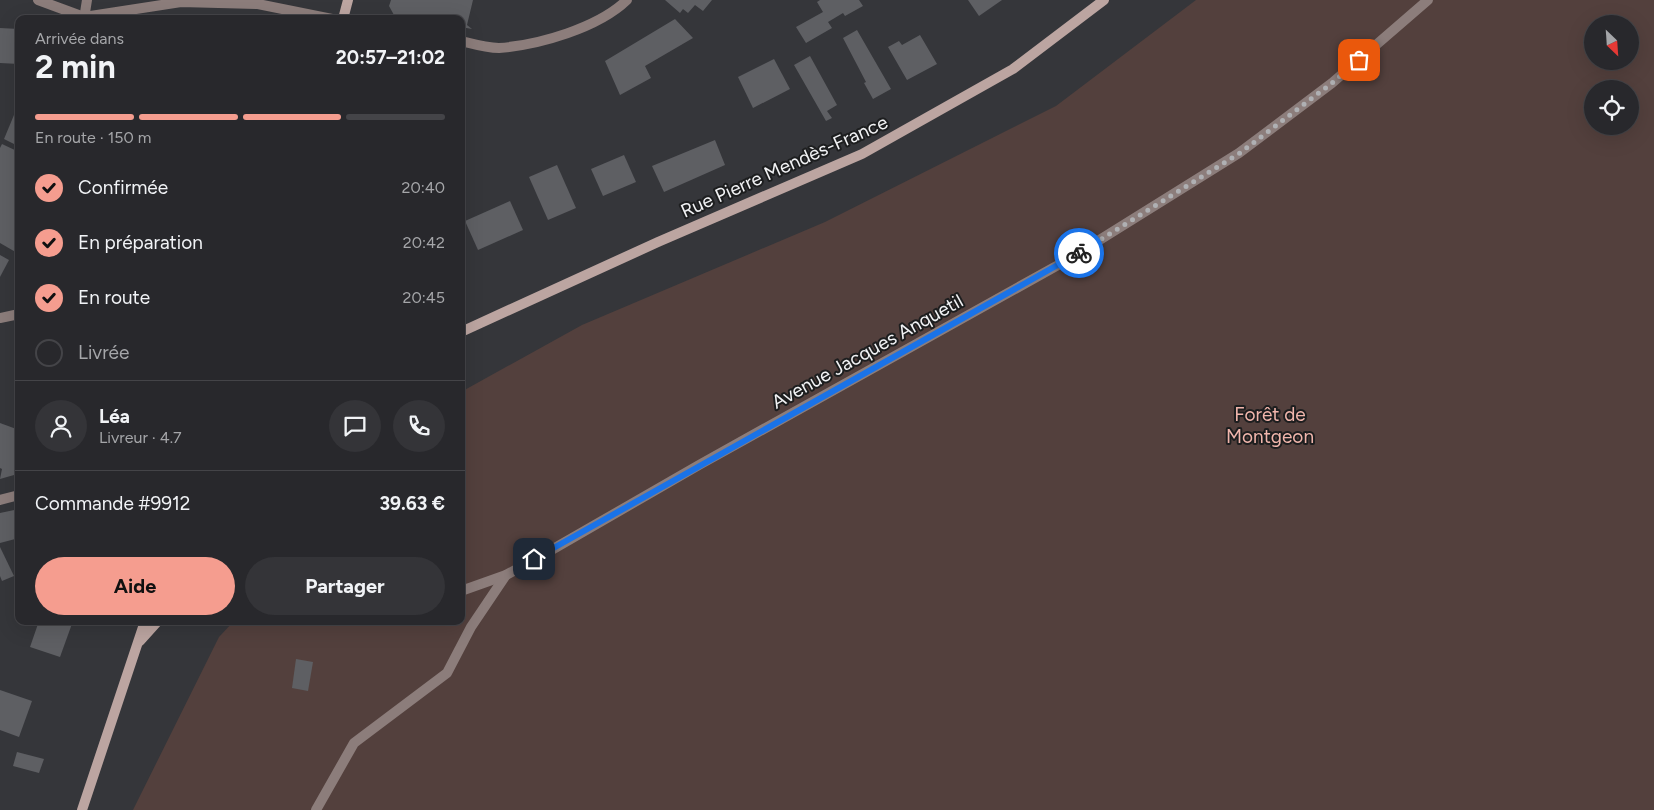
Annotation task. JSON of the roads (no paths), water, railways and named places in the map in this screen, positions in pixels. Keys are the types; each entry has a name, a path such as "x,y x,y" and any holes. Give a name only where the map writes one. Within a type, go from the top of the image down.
{"main road":[{"path":"344,15 348,0"},
{"name":"Rue Pierre Mendès-France","path":"465,330 658,242 862,154 1013,69 1104,0"},
{"path":"82,810 143,625"},
{"path":"138,643 154,625"}],"street":[{"path":"38,0 76,15"},
{"path":"84,15 87,0"},
{"path":"465,43 497,48 540,42 582,28 627,0"},
{"name":"Avenue Jacques Anquetil","path":"465,590 506,575 1069,259 1240,153 1332,83 1428,0"},
{"path":"102,15 181,2 258,4 312,15"},
{"path":"0,318 15,315"},
{"path":"0,500 15,496"},
{"name":"Avenue Jacques Anquetil","path":"316,810 354,743 447,673 470,628 506,575"}],"park label":[{"name":"Forêt de Montgeon","path":"1270,425"}]}
